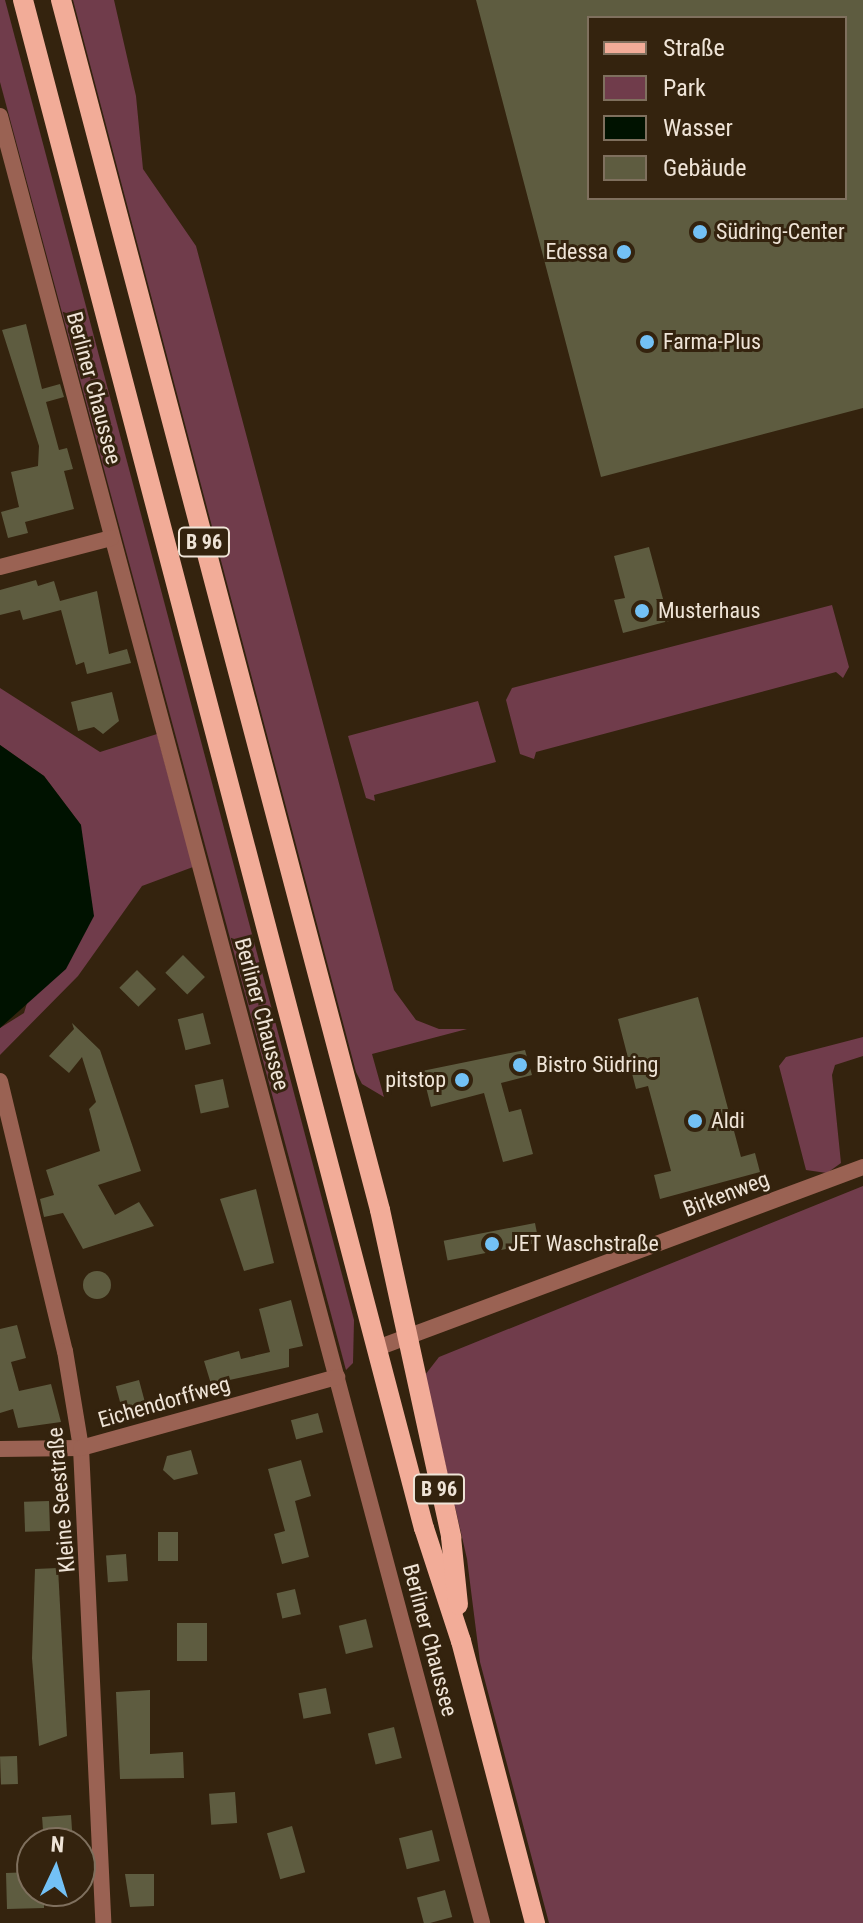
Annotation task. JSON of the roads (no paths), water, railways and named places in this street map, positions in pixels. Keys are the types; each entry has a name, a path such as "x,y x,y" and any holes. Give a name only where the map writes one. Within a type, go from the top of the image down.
{"main road":[{"name":"B 96","path":"23,0 380,1347 429,1544 461,1641 535,1923"},
{"name":"B 96","path":"61,0 377,1198 451,1537 461,1641"}],"street":[{"name":"Berliner Chaussee","path":"0,116 482,1923"},
{"path":"0,567 111,538"},
{"name":"Kleine Seestraße","path":"0,1081 65,1351 81,1448 103,1923"},
{"name":"Birkenweg","path":"380,1347 406,1340 863,1167"},
{"name":"Eichendorffweg","path":"0,1449 81,1448 337,1377"}],"water":[{"path":"0,745 44,776 81,825 94,916 66,969 0,1028"}],"place":[{"name":"Südring-Center","path":"700,232"},
{"name":"Edessa","path":"624,252"},
{"name":"Farma-Plus","path":"647,342"},
{"name":"Musterhaus","path":"642,611"},
{"name":"Bistro Südring","path":"520,1065"},
{"name":"pitstop","path":"462,1080"},
{"name":"Aldi","path":"695,1121"},
{"name":"JET Waschstraße","path":"492,1244"}]}
